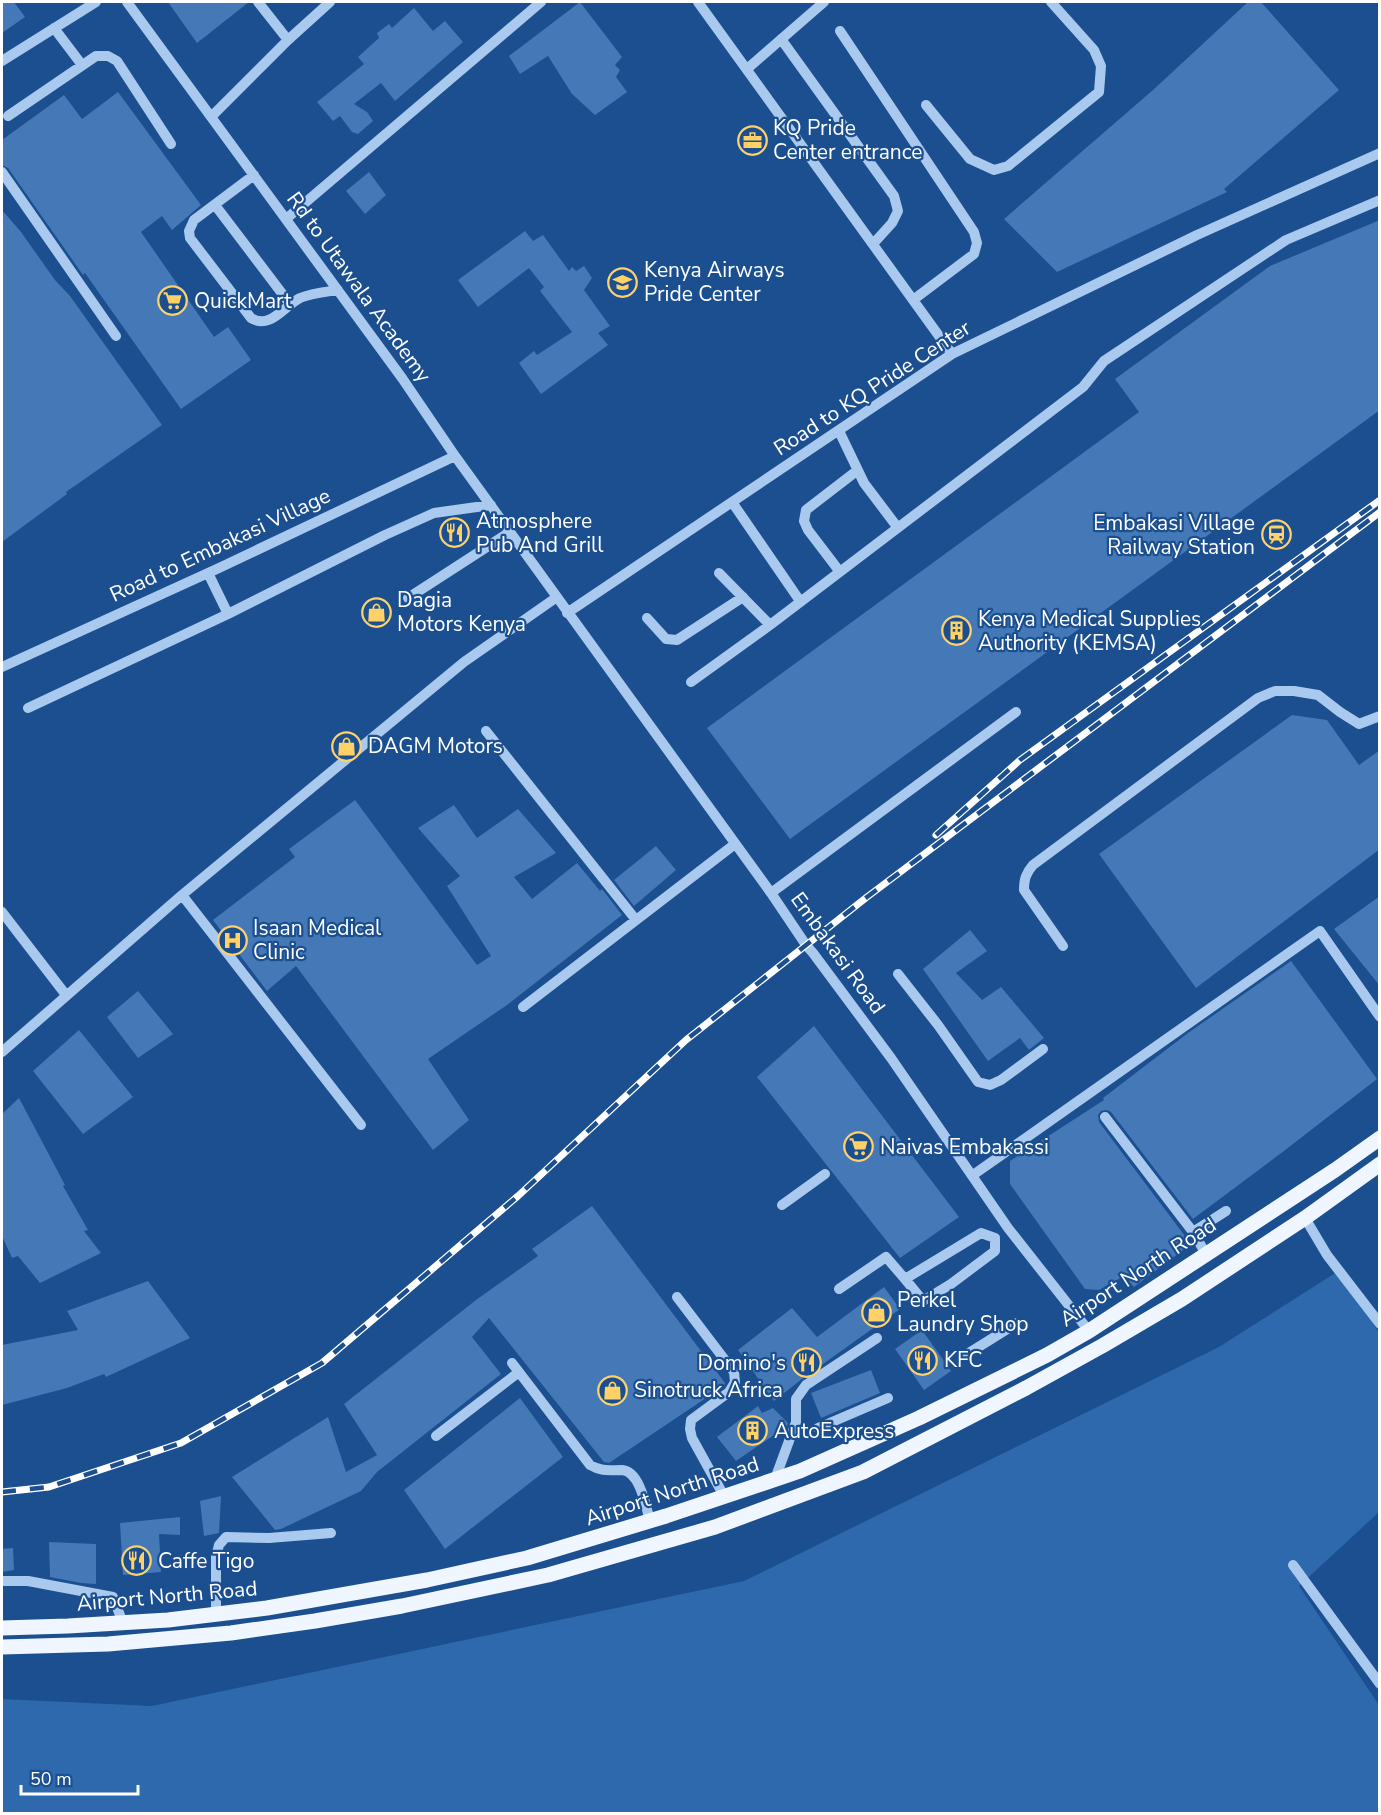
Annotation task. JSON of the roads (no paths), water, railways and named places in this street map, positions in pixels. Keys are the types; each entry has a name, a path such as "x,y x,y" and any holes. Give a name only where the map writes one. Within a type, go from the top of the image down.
{"main road":[{"name":"Airport North Road","path":"2,1628 168,1620 267,1608 427,1580 527,1558 650,1521 800,1471 919,1418 1047,1355 1335,1170 1380,1138"},
{"name":"Airport North Road","path":"2,1647 108,1644 231,1633 326,1619 402,1606 548,1575 715,1527 863,1472 1026,1389 1182,1299 1378,1167"}],"street":[{"path":"2,61 96,2"},
{"name":"Rd to Utawala Academy","path":"127,2 402,378 454,456 557,597"},
{"path":"258,2 288,40"},
{"path":"211,117 288,40 330,2"},
{"path":"286,219 541,2"},
{"path":"698,2 952,354"},
{"path":"747,69 824,2"},
{"path":"926,105 970,159 994,170 1008,166 1099,92 1101,66 1094,50 1051,2"},
{"path":"54,28 82,65"},
{"path":"840,31 974,232 977,243 974,254 913,300"},
{"path":"781,39 894,196 898,211 892,222 873,244"},
{"path":"8,117 96,56 108,56 117,61 171,144"},
{"name":"Road to KQ Pride Center","path":"567,613 952,354 1197,235 1380,153"},
{"path":"2,172 116,336"},
{"path":"254,176 194,220 189,231 190,238 251,318 256,321 271,320 301,298 338,290"},
{"path":"691,682 770,625 1083,387 1104,361 1286,240 1380,200"},
{"path":"215,205 290,304"},
{"path":"839,431 864,483 898,528"},
{"name":"Road to Embakasi Village","path":"2,667 208,573 454,456"},
{"path":"840,572 808,530 804,521 806,510 854,473"},
{"path":"732,502 800,601"},
{"path":"28,708 228,614 385,535 434,513 491,505"},
{"path":"408,598 510,532"},
{"path":"208,573 228,614"},
{"path":"719,573 770,625"},
{"path":"2,1052 182,895 464,662 557,597"},
{"name":"Embakasi Road","path":"557,597 806,945 891,1058 974,1175 1008,1228 1089,1330"},
{"path":"647,618 666,639 676,640 743,597"},
{"path":"1063,946 1024,890 1027,871 1258,698 1275,691 1294,691 1318,695 1359,724 1380,716"},
{"path":"771,893 1016,711"},
{"path":"486,731 636,920"},
{"path":"523,1007 735,844"},
{"path":"182,895 361,1125"},
{"path":"2,912 66,995"},
{"path":"974,1175 1320,931 1380,1017"},
{"path":"898,974 978,1082 990,1085 1000,1080 1043,1049"},
{"path":"1105,1117 1193,1232 1206,1254"},
{"path":"782,1205 825,1174"},
{"path":"1193,1232 1226,1211"},
{"path":"1305,1218 1327,1255 1380,1324"},
{"path":"995,1238 1008,1228"},
{"path":"905,1279 981,1233 995,1238"},
{"path":"839,1289 886,1257 923,1301 995,1251 995,1238"},
{"path":"677,1298 734,1372 735,1382 729,1392 691,1420 690,1429 692,1438 724,1496"},
{"path":"964,1356 1017,1323"},
{"path":"776,1479 796,1422 796,1399 806,1385 877,1338"},
{"path":"436,1436 515,1368 590,1464 599,1470 626,1470 633,1474 640,1487 650,1521"},
{"path":"818,1428 888,1398"},
{"path":"216,1614 216,1557 219,1545 225,1538 269,1538 331,1533"},
{"path":"1293,1565 1380,1684"},
{"path":"2,1581 28,1581 113,1598 123,1623"}],"railway":[{"path":"936,835 1020,760 1380,500"},
{"path":"2,1492 49,1487 181,1443 322,1363 518,1196 686,1040 867,897 1380,512"}],"place":[{"name":"KQ Pride Center entrance","path":"752,140"},
{"name":"Kenya Airways Pride Center","path":"623,282"},
{"name":"QuickMart","path":"173,301"},
{"name":"Atmosphere Pub And Grill","path":"455,533"},
{"name":"Embakasi Village Railway Station","path":"1276,535"},
{"name":"Dagia Motors Kenya","path":"376,612"},
{"name":"Kenya Medical Supplies Authority (KEMSA)","path":"957,631"},
{"name":"DAGM Motors","path":"347,746"},
{"name":"Isaan Medical Clinic","path":"232,940"},
{"name":"Naivas Embakassi","path":"859,1147"},
{"name":"Perkel Laundry Shop","path":"876,1312"},
{"name":"KFC","path":"923,1360"},
{"name":"Domino's","path":"807,1363"},
{"name":"Sinotruck Africa","path":"613,1390"},
{"name":"AutoExpress","path":"753,1431"},
{"name":"Caffe Tigo","path":"137,1561"}]}
